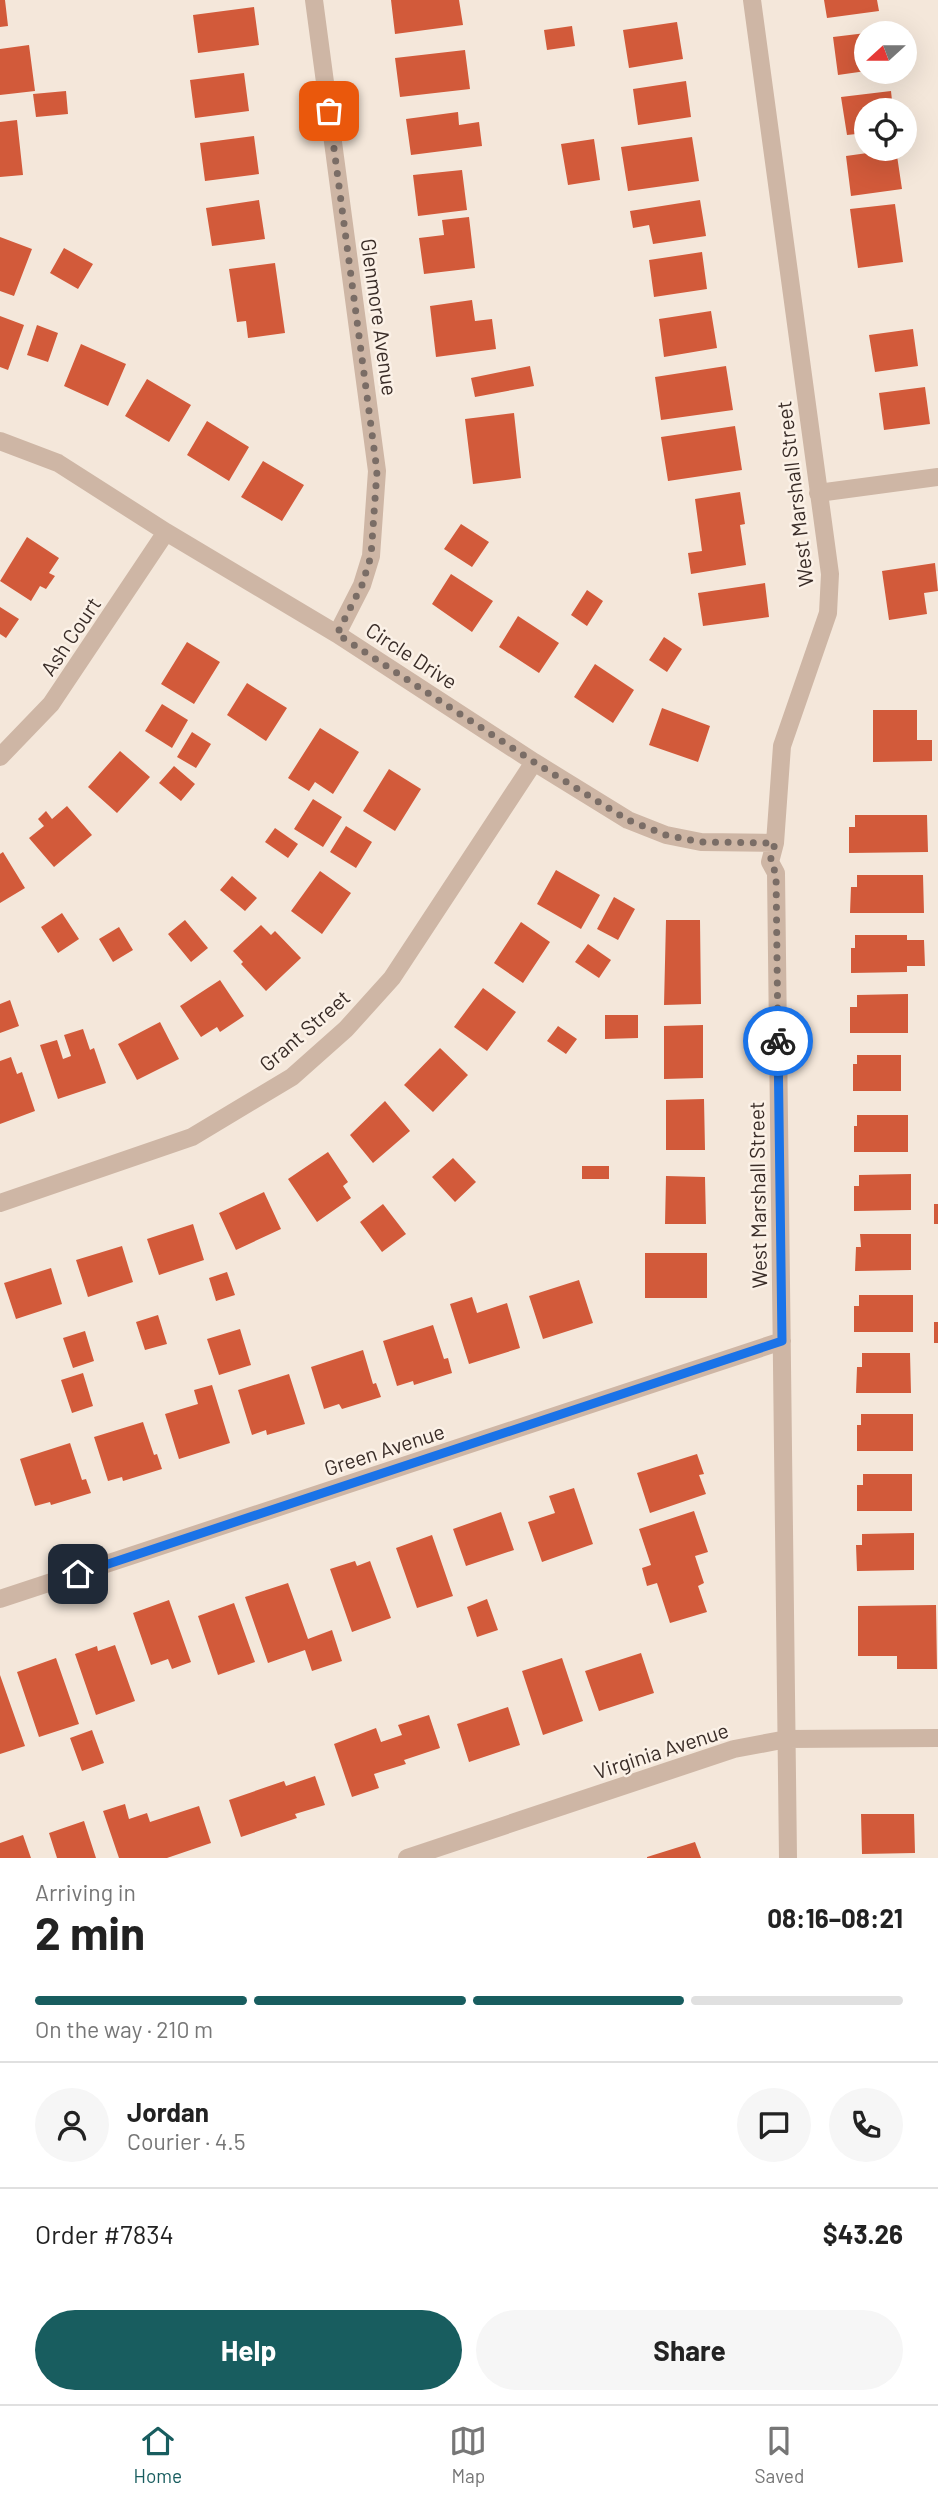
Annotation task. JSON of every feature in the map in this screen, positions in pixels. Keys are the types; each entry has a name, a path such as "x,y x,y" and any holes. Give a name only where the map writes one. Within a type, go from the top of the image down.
{"street":[{"name":"Glenmore Avenue","path":"314,0 377,471 371,556 362,585 337,634"},
{"name":"West Marshall Street","path":"752,0 830,574 828,613 782,746 775,843 770,862 776,873 788,1858"},
{"name":"Circle Drive","path":"0,441 58,463 166,532 337,634 628,820 666,835 701,842 775,843"},
{"path":"818,494 938,477"},
{"name":"Ash Court","path":"0,757 51,704 166,532"},
{"name":"Grant Street","path":"0,1203 192,1137 292,1077 346,1029 392,978 534,762"},
{"name":"Green Avenue","path":"0,1600 782,1341"},
{"name":"Virginia Avenue","path":"407,1858 734,1749 787,1740 938,1738"}],"building":[{"path":"0,0 5,0 8,26 0,27"},
{"path":"391,0 459,0 463,25 395,34"},
{"path":"824,0 877,0 879,11 827,18"},
{"path":"254,7 259,45 198,53 193,15"},
{"path":"677,22 683,59 629,68 623,30"},
{"path":"572,26 575,46 547,50 544,30"},
{"path":"854,34 854,73 838,75 833,37"},
{"path":"29,45 35,91 0,95 0,49"},
{"path":"465,50 470,89 400,97 395,58"},
{"path":"244,73 249,111 195,118 190,80"},
{"path":"686,81 691,117 638,125 633,89"},
{"path":"66,91 68,114 36,117 33,94"},
{"path":"891,91 892,98 854,98 854,134 847,135 841,97"},
{"path":"458,112 459,125 479,122 482,146 411,155 406,119"},
{"path":"17,120 23,175 0,177 0,122"},
{"path":"254,136 259,174 205,181 200,143"},
{"path":"692,137 699,181 628,191 621,147"},
{"path":"594,139 600,180 568,185 561,144"},
{"path":"854,155 854,161 898,161 902,189 851,196 846,156"},
{"path":"462,170 467,210 418,216 413,175"},
{"path":"259,200 265,239 212,246 206,208"},
{"path":"700,200 706,236 653,244 649,225 633,228 630,211"},
{"path":"895,204 903,262 858,268 850,209"},
{"path":"469,217 475,268 424,274 419,238 444,235 442,220"},
{"path":"0,237 32,249 14,296 0,291"},
{"path":"64,248 93,264 78,289 50,273"},
{"path":"702,252 707,289 654,297 649,260"},
{"path":"275,263 285,333 248,338 246,321 237,322 229,269"},
{"path":"472,300 475,321 492,319 496,349 436,357 430,306"},
{"path":"711,311 717,348 664,357 659,319"},
{"path":"0,316 24,325 8,370 0,367"},
{"path":"37,325 58,333 48,362 27,355"},
{"path":"913,329 918,366 875,372 869,335"},
{"path":"81,344 126,364 108,406 64,386"},
{"path":"530,366 534,386 475,397 471,378"},
{"path":"726,366 733,410 661,420 655,377"},
{"path":"147,379 191,405 169,442 125,416"},
{"path":"925,387 930,424 884,430 879,393"},
{"path":"514,413 521,478 473,484 465,419"},
{"path":"207,421 249,447 229,481 187,455"},
{"path":"735,426 742,470 668,481 661,437"},
{"path":"263,461 304,485 282,521 241,497"},
{"path":"740,492 745,524 740,525 746,565 691,574 688,553 702,551 695,499"},
{"path":"461,524 489,542 472,567 444,549"},
{"path":"27,537 59,558 49,573 55,576 46,589 40,586 31,601 0,581"},
{"path":"935,563 938,591 924,593 927,614 889,620 882,571"},
{"path":"451,574 493,601 472,632 432,604"},
{"path":"765,583 769,617 703,626 698,593"},
{"path":"587,590 603,601 587,626 571,615"},
{"path":"0,607 19,619 6,638 0,634"},
{"path":"518,616 559,643 539,673 499,647"},
{"path":"664,637 682,649 667,672 649,660"},
{"path":"187,642 220,662 194,704 161,684"},
{"path":"595,664 634,690 613,723 574,697"},
{"path":"247,683 287,708 266,741 227,715"},
{"path":"162,704 188,720 172,748 145,731"},
{"path":"662,708 710,726 698,762 649,745"},
{"path":"873,710 917,710 917,740 932,740 932,761 873,762"},
{"path":"320,728 359,752 333,794 315,782 309,791 288,778"},
{"path":"192,732 211,744 196,768 177,757"},
{"path":"120,751 150,777 117,813 88,787"},
{"path":"174,766 195,784 181,801 159,783"},
{"path":"389,769 421,789 395,831 363,811"},
{"path":"313,799 342,817 323,847 294,829"},
{"path":"67,806 92,835 54,867 29,838 44,826 38,819 46,811 52,819"},
{"path":"855,815 927,815 928,852 849,853 849,827 855,827"},
{"path":"346,826 372,842 356,868 330,852"},
{"path":"275,828 298,844 288,858 265,842"},
{"path":"3,852 25,888 0,903 0,854"},
{"path":"556,870 600,895 581,929 537,904"},
{"path":"320,871 351,893 322,934 291,911"},
{"path":"857,875 923,875 924,913 850,913 851,887 857,887"},
{"path":"232,876 257,898 245,911 220,890"},
{"path":"614,897 635,909 618,940 597,929"},
{"path":"62,913 79,939 58,953 41,927"},
{"path":"185,920 208,948 191,962 168,934"},
{"path":"666,920 700,920 701,1004 664,1005"},
{"path":"521,922 550,942 523,983 494,963"},
{"path":"261,925 271,935 275,931 301,958 266,991 241,964 243,962 233,951"},
{"path":"119,927 133,950 113,962 99,939"},
{"path":"855,935 907,935 907,940 924,940 925,966 907,966 907,972 851,973 851,948 855,948"},
{"path":"588,944 611,960 599,978 575,962"},
{"path":"220,980 244,1016 220,1032 217,1027 201,1037 180,1006"},
{"path":"483,988 516,1012 487,1051 454,1027"},
{"path":"908,994 908,1033 850,1033 850,1007 857,1007 857,995"},
{"path":"10,1000 19,1026 0,1033 0,1004"},
{"path":"605,1015 638,1015 638,1038 605,1039"},
{"path":"160,1022 179,1059 137,1080 118,1044"},
{"path":"703,1025 703,1078 664,1079 664,1026"},
{"path":"558,1026 577,1039 566,1054 547,1041"},
{"path":"83,1029 90,1050 94,1048 106,1083 58,1099 40,1045 57,1040 63,1059 71,1056 64,1035"},
{"path":"440,1048 468,1075 433,1112 404,1085"},
{"path":"857,1055 901,1055 901,1091 853,1091 853,1064 857,1064"},
{"path":"11,1057 17,1074 22,1072 35,1111 0,1124 0,1061"},
{"path":"704,1099 705,1150 666,1150 666,1100"},
{"path":"385,1101 410,1131 373,1163 350,1135"},
{"path":"857,1115 908,1115 908,1152 854,1152 854,1126 857,1126"},
{"path":"328,1152 348,1182 343,1186 351,1198 317,1222 288,1179"},
{"path":"453,1158 476,1182 455,1202 432,1177"},
{"path":"582,1166 609,1166 609,1179 582,1179"},
{"path":"911,1174 911,1210 854,1211 854,1186 859,1186 859,1175"},
{"path":"666,1176 705,1177 706,1224 665,1224"},
{"path":"264,1192 281,1229 236,1250 219,1213"},
{"path":"383,1204 406,1234 382,1252 360,1222"},
{"path":"934,1204 938,1204 938,1224 934,1224"},
{"path":"193,1224 204,1260 159,1275 147,1239"},
{"path":"860,1234 911,1234 911,1270 855,1271 856,1247 861,1247"},
{"path":"122,1246 133,1282 88,1297 76,1260"},
{"path":"645,1253 707,1253 707,1298 645,1298"},
{"path":"51,1268 62,1304 16,1319 4,1283"},
{"path":"227,1272 235,1295 216,1301 209,1278"},
{"path":"579,1280 593,1323 543,1339 529,1296"},
{"path":"859,1295 913,1295 913,1332 854,1332 854,1306 859,1306"},
{"path":"472,1297 477,1313 507,1303 520,1348 469,1364 450,1304"},
{"path":"158,1315 167,1344 145,1350 136,1322"},
{"path":"934,1322 938,1322 938,1343 934,1343"},
{"path":"433,1325 444,1359 448,1358 452,1373 414,1385 413,1381 397,1386 383,1341"},
{"path":"240,1329 251,1365 219,1375 207,1339"},
{"path":"85,1331 94,1361 73,1368 63,1338"},
{"path":"363,1350 373,1384 376,1383 381,1397 342,1409 339,1404 324,1409 311,1367"},
{"path":"862,1353 910,1353 911,1393 856,1393 857,1367 862,1367"},
{"path":"83,1373 93,1406 72,1413 61,1380"},
{"path":"289,1374 305,1424 267,1435 266,1430 252,1435 238,1390"},
{"path":"212,1385 230,1443 179,1459 165,1414 198,1404 194,1390"},
{"path":"861,1414 913,1414 913,1451 857,1451 857,1425 861,1425"},
{"path":"143,1422 154,1455 157,1454 162,1469 123,1481 122,1477 108,1481 94,1437"},
{"path":"70,1443 82,1480 86,1479 91,1493 51,1505 50,1502 35,1506 20,1459"},
{"path":"697,1454 704,1474 699,1475 706,1494 650,1513 637,1473"},
{"path":"863,1474 912,1474 912,1511 857,1511 857,1485 863,1485"},
{"path":"574,1488 593,1544 542,1562 528,1522 555,1513 549,1496"},
{"path":"694,1511 708,1552 695,1556 704,1583 698,1586 707,1612 670,1623 657,1583 647,1586 642,1568 651,1565 639,1529"},
{"path":"501,1512 514,1550 466,1566 453,1529"},
{"path":"914,1533 914,1570 857,1571 856,1545 862,1545 862,1534"},
{"path":"432,1535 453,1596 417,1608 396,1548"},
{"path":"355,1561 357,1566 370,1561 391,1618 352,1632 330,1569"},
{"path":"288,1583 308,1639 332,1630 342,1661 312,1671 305,1650 268,1663 245,1597"},
{"path":"487,1599 498,1630 477,1637 467,1607"},
{"path":"169,1600 191,1662 172,1669 168,1659 151,1665 133,1613"},
{"path":"234,1603 255,1662 218,1675 198,1616"},
{"path":"936,1605 937,1669 897,1669 897,1656 858,1656 858,1606"},
{"path":"115,1645 135,1701 96,1715 75,1654 97,1646 98,1651"},
{"path":"641,1653 654,1693 599,1711 585,1671"},
{"path":"56,1658 79,1724 39,1737 17,1672"},
{"path":"562,1658 583,1721 543,1735 522,1671"},
{"path":"0,1675 25,1746 0,1754"},
{"path":"508,1707 520,1745 469,1762 457,1724"},
{"path":"429,1715 440,1748 404,1760 406,1764 374,1774 379,1788 352,1797 334,1744 376,1728 381,1742 402,1735 398,1725"},
{"path":"92,1730 104,1763 82,1771 70,1738"},
{"path":"315,1776 325,1805 295,1814 297,1818 241,1837 229,1800 284,1781 286,1786"},
{"path":"125,1804 129,1819 147,1813 150,1822 199,1806 211,1843 167,1858 119,1858 103,1811"},
{"path":"861,1814 914,1814 915,1853 862,1854"},
{"path":"84,1821 96,1858 57,1858 49,1833"},
{"path":"23,1835 31,1858 0,1858 0,1843"},
{"path":"695,1842 701,1858 647,1858 647,1857"}],"way so far":[{"path":"329,111 377,471 371,556 362,585 337,634 628,820 666,835 701,842 775,843 770,862 776,873 778,1041"}],"route":[{"path":"78,1574 782,1341 778,1041"}]}
